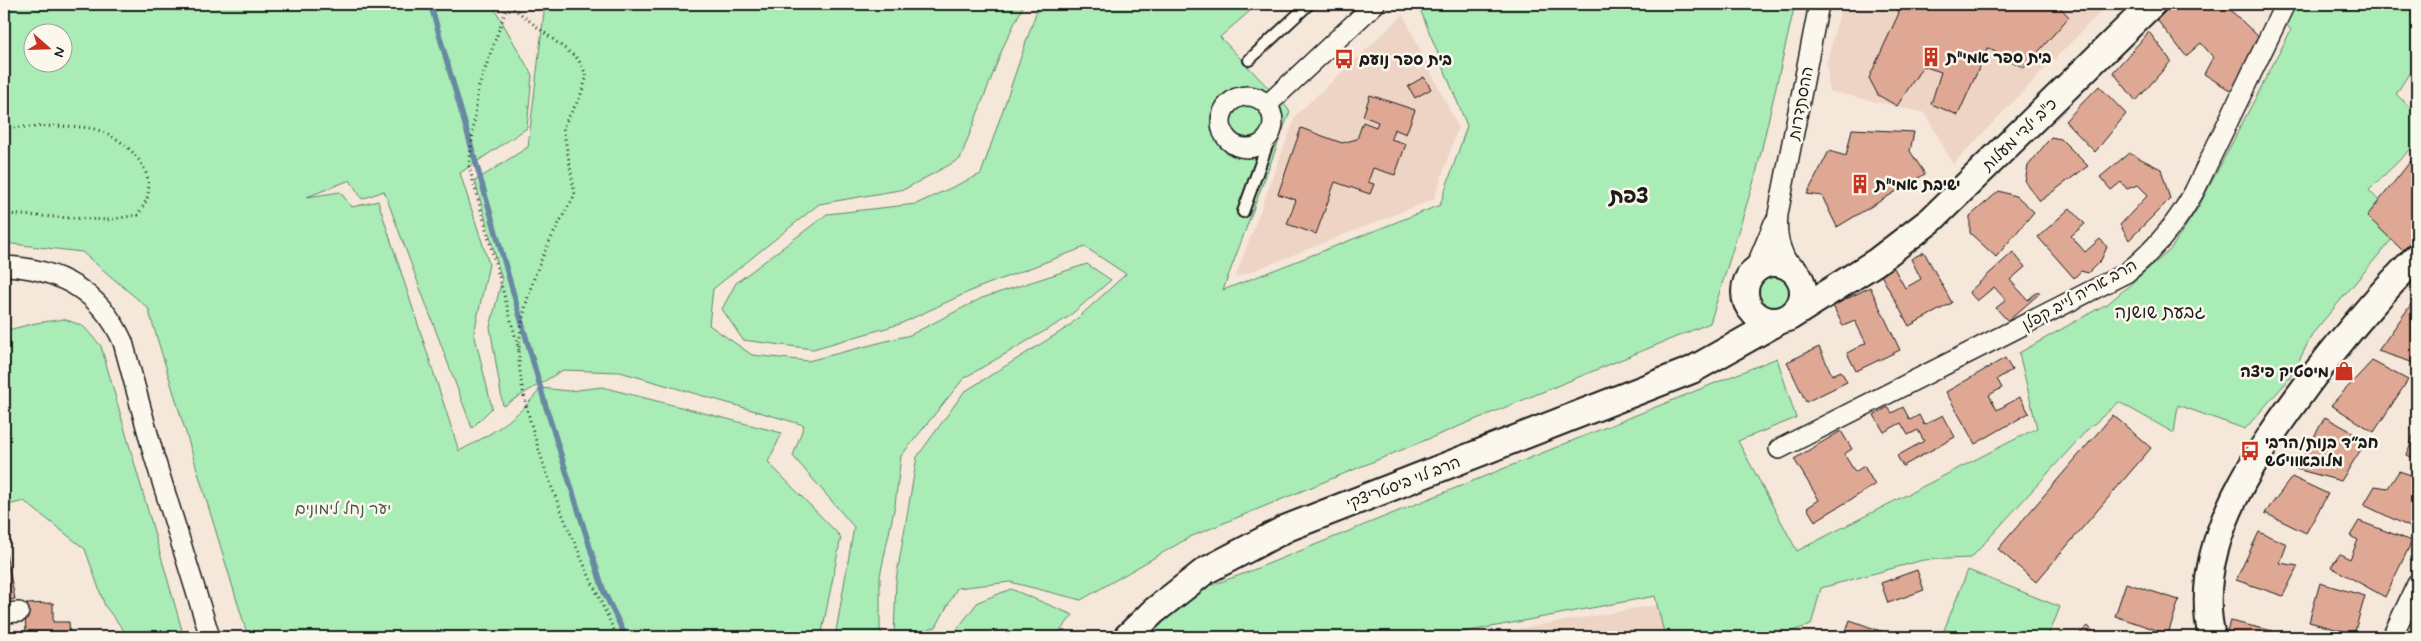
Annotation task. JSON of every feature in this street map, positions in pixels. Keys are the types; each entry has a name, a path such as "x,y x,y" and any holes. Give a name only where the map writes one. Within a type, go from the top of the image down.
{"street":[{"path":"1267,104 1375,4"},
{"name":"ההסתדרות","path":"1795,273 1778,244 1776,233 1780,203 1819,4"},
{"name":"כ\"ב ילדי מעלות","path":"1783,319 1903,243 1931,220 2152,4"},
{"name":"הרב אריה לייב קפלן","path":"1779,449 2126,273 2150,254 2168,233 2194,192 2285,4"},
{"path":"1251,96 1267,104 1274,120 1272,129 1269,137 1254,148 1236,146 1224,134 1221,121 1223,112 1235,99 1251,96"},
{"name":"ההסתדרות","path":"1750,280 1772,231 1780,203"},
{"path":"2212,637 2207,606 2209,578 2224,520 2243,483 2263,448 2329,356 2364,313 2417,257"},
{"name":"כ\"ב ילדי מעלות","path":"1750,280 1769,263 1779,263 1795,273 1824,283 1836,282 1856,274"},
{"path":"4,266 30,270 65,280 94,298 117,326 154,456 210,637"},
{"path":"1750,280 1747,303 1751,309 1767,320 1783,319 1796,312 1802,300 1804,290 1795,273"},
{"name":"הרב לוי ביסטריצקי","path":"1700,365 1717,353 1735,327 1750,280"},
{"name":"הרב לוי ביסטריצקי","path":"1127,637 1154,611 1205,571 1287,528 1700,365 1783,319"},
{"path":"2392,637 2417,584"}],"lane":[{"path":"1249,60 1310,4"},
{"path":"1244,212 1272,129"}],"path":[{"path":"519,350 527,296 554,230 575,195 563,127 580,97 587,76 578,59 508,4 478,88 469,166 519,350 522,387 539,453 569,529 617,637"},
{"path":"4,127 90,128 112,136 134,152 146,168 148,194 138,215 107,220 4,214"}],"shaded area":[{"path":"1842,4 2108,4 1953,164 1925,113 1829,91 1827,62"},
{"path":"1403,15 1458,127 1434,199 1235,278 1296,115"},
{"path":"1657,605 1665,637 1471,637"}],"green space":[{"name":"יער נחל לימונים","path":"4,4 492,4 532,75 527,128 460,173 489,264 474,333 492,408 472,428 384,191 362,199 350,180 307,197 340,192 352,207 378,201 459,451 514,417 541,388 569,391 602,387 782,433 768,462 841,537 821,637 248,637 148,308 82,252 4,243"},
{"path":"545,4 1024,4 1004,45 960,159 905,189 819,204 713,289 709,325 752,355 808,361 910,335 982,298 1087,264 1111,280 1067,318 964,378 901,456 895,505 880,576 880,628 883,637 835,637 854,527 793,456 804,425 620,372 563,370 503,406 490,327 502,280 475,181 528,147"},
{"path":"1039,4 1258,4 1220,37 1290,111 1223,290 1440,205 1467,126 1418,4 1795,4 1756,174 1710,323 1190,537 1081,600 1010,582 957,588 936,627 902,637 894,637 896,580 917,457 964,392 1068,327 1126,274 1085,247 975,289 900,324 813,349 743,340 722,309 736,283 827,214 916,204 981,174"},
{"path":"2269,4 2417,4 2417,61 2396,94 2417,114 2417,143 2369,190 2402,227 2313,333 2290,378 2245,429 2178,405 2174,433 2119,402 2087,430 1971,558 1923,560 1821,588 1811,625 1773,637 1665,637 1655,596 1438,637 1129,637 1183,595 1243,574 1777,358 1796,418 1738,441 1797,551 2037,428 2019,353 2110,302 2170,250 2198,208 2291,30"},
{"path":"1774,273 1788,278 1793,292 1788,306 1774,311 1760,306 1755,292 1760,278"},
{"path":"64,319 83,326 101,346 184,637 129,637 105,606 85,549 24,501 4,506 4,331 36,323"},
{"path":"1968,570 2060,607 2048,637 1961,637 1944,630"},
{"path":"1011,589 1073,615 1055,637 951,637 978,602"}],"building":[{"name":"בית ספר אמי\"ת","path":"1891,4 2057,4 2069,17 2024,68 1988,48 1958,115 1931,104 1941,72 1923,66 1897,106 1878,95 1869,78 1899,13"},
{"path":"2173,4 2224,4 2261,39 2236,94 2204,74 2213,57 2201,43 2186,56 2157,20"},
{"path":"2149,32 2171,61 2136,101 2113,72"},
{"path":"1424,77 1431,89 1415,98 1408,86"},
{"path":"2099,86 2126,114 2095,152 2065,121"},
{"path":"1370,95 1415,110 1406,134 1394,129 1391,139 1406,144 1395,175 1373,168 1368,182 1374,184 1370,194 1335,182 1316,234 1287,224 1296,200 1278,194 1301,128 1342,143 1357,139 1363,122 1376,127 1378,122 1363,116"},
{"name":"ישיבת אמי\"ת","path":"1852,129 1914,132 1910,151 1925,174 1837,227 1822,196 1807,194 1829,151 1846,156"},
{"path":"2051,137 2061,139 2088,166 2040,201 2025,182 2028,166"},
{"path":"2129,153 2161,169 2170,199 2129,240 2120,225 2148,195 2138,185 2127,189 2121,182 2111,190 2100,177"},
{"path":"2414,157 2417,161 2417,234 2403,251 2367,216"},
{"path":"1999,191 2018,197 2034,212 1996,257 1970,233 1970,216"},
{"path":"2070,208 2085,224 2071,236 2085,252 2100,239 2107,247 2101,260 2088,273 2081,271 2074,278 2038,237"},
{"path":"1924,252 1952,303 1909,326 1881,275 1894,268 1905,288 1921,279 1911,259"},
{"path":"2013,252 2025,267 2010,280 2028,300 2038,291 2040,293 2008,321 1996,308 2006,300 1994,287 1977,301 1969,292"},
{"path":"1870,287 1900,350 1856,371 1847,353 1866,343 1855,321 1843,326 1833,306"},
{"path":"2417,296 2417,364 2378,351"},
{"path":"1819,347 1832,375 1841,371 1847,382 1806,402 1787,362"},
{"path":"2005,358 2012,370 1997,379 2002,388 1989,395 1997,410 2020,397 2029,413 1975,444 1946,392"},
{"path":"2372,361 2408,380 2374,432 2331,405"},
{"path":"1888,407 1892,413 1903,407 1910,420 1919,415 1924,425 1943,415 1955,437 1903,466 1897,456 1924,441 1918,430 1908,435 1901,423 1884,432 1874,415"},
{"path":"2113,415 2151,448 2036,582 1998,549"},
{"path":"2325,417 2367,440 2341,481 2296,469"},
{"path":"2415,430 2417,431 2417,460 2407,455"},
{"path":"1841,431 1852,449 1844,454 1855,472 1864,466 1875,485 1815,521 1807,508 1819,500 1794,459"},
{"path":"2399,471 2417,477 2416,530 2364,505 2375,486 2388,488"},
{"path":"2292,477 2328,494 2306,533 2265,513"},
{"path":"2359,521 2412,541 2385,597 2331,567 2340,554 2350,559 2358,540 2350,536"},
{"path":"2259,532 2287,544 2280,563 2298,566 2283,596 2236,580"},
{"path":"4,554 6,554 15,599 4,601"},
{"path":"1917,570 1924,590 1888,603 1881,583"},
{"path":"2126,583 2179,600 2168,634 2115,616"},
{"path":"2320,583 2365,596 2354,634 2309,622"},
{"path":"53,603 53,622 69,622 70,637 26,637 25,604"},
{"path":"1850,620 1897,637 1844,637"},
{"path":"2230,621 2273,631 2271,637 2225,637"},
{"path":"2088,626 2098,637 2076,637"},
{"path":"1534,633 1535,637 1512,637"}],"waterway":[{"path":"431,6 546,407 604,592 626,637"}],"place":[{"name":"בית ספר אמי\"ת","path":"1931,57"},
{"name":"בית ספר נועם","path":"1344,59"},
{"name":"ישיבת אמי\"ת","path":"1860,184"},
{"name":"מיסטיק פיצה","path":"2344,371"},
{"name":"חב״ד בנות/הרבי מלובאוויטש","path":"2250,451"}],"district":[{"name":"צפת","path":"1629,196"},
{"name":"גבעת שושנה","path":"2160,312"}]}
